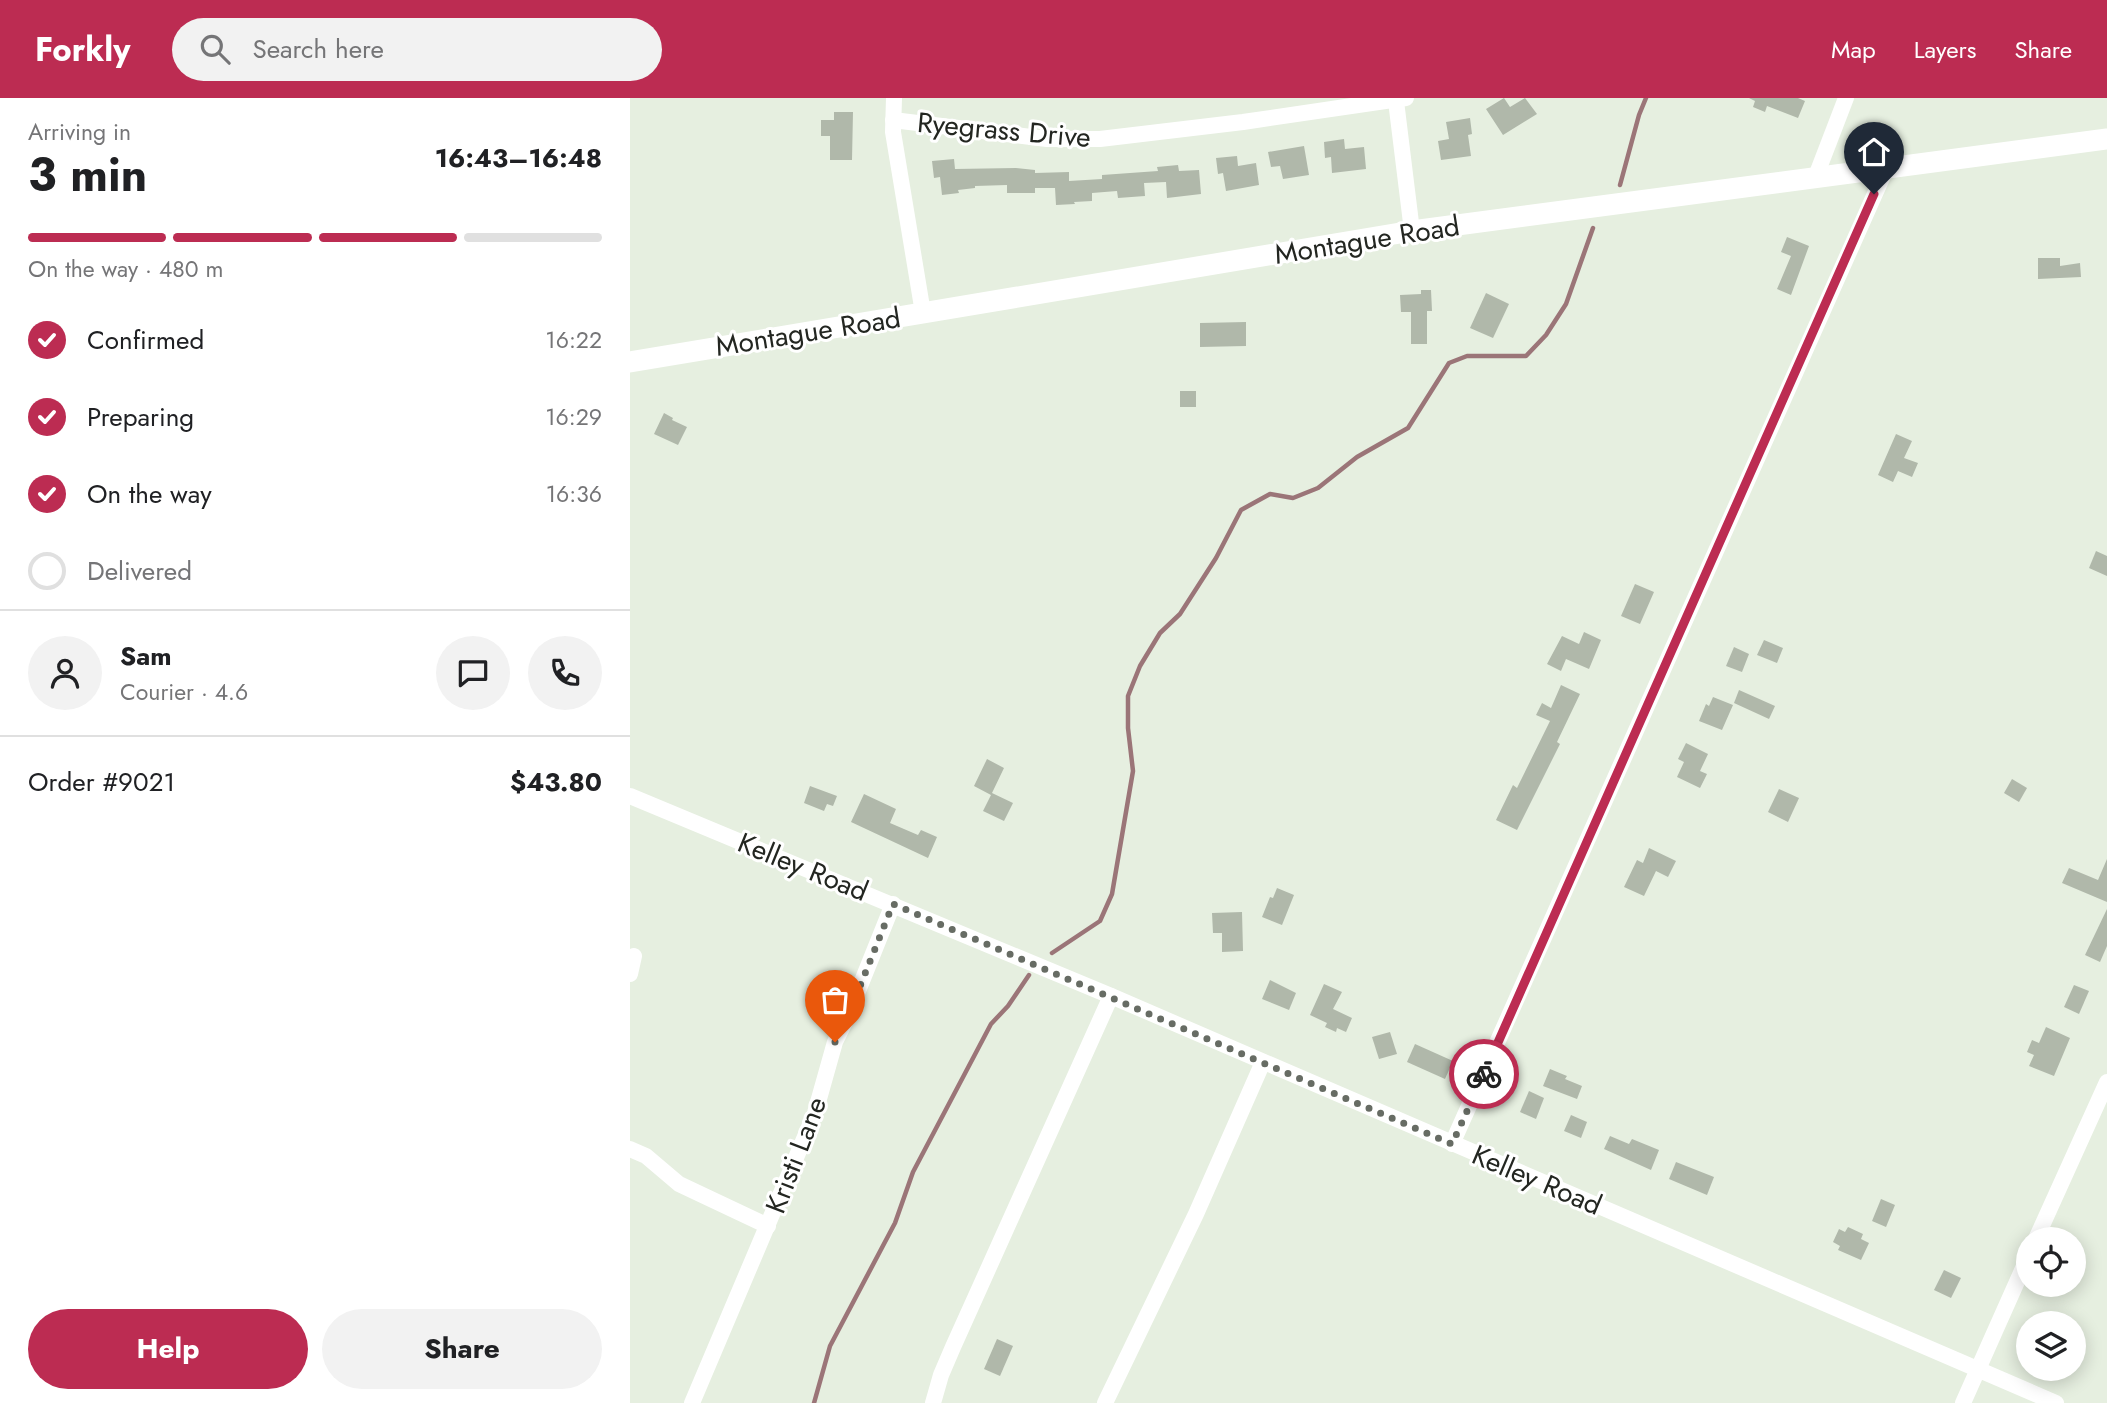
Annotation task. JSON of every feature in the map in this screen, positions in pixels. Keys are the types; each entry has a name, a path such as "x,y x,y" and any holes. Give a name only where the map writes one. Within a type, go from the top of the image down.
{"main road":[{"name":"Montague Road","path":"630,362 1412,231 2107,139"}],"street":[{"path":"894,98 892,132 923,313"},
{"path":"1816,176 1846,98"},
{"path":"1401,99 1412,231"},
{"name":"Ryegrass Drive","path":"893,120 1047,139 1100,139 1401,99"},
{"path":"1452,1144 1886,169"},
{"name":"Kelley Road","path":"630,796 1111,996 2056,1403"},
{"name":"Kristi Lane","path":"692,1403 815,1113 835,1042 893,904"},
{"path":"630,974 634,956"},
{"path":"933,1403 953,1347 1111,996"},
{"path":"1105,1403 1196,1214 1264,1062"},
{"path":"2041,1227 2107,1082"},
{"path":"630,1149 646,1156 679,1184 768,1226"},
{"path":"1963,1403 2016,1284"}],"building":[{"path":"1504,98 1510,107 1525,98 1537,114 1503,135 1486,109"},
{"path":"1749,98 1798,98 1805,101 1798,118 1767,106 1765,112 1753,107 1755,101"},
{"path":"834,112 853,112 852,160 830,160 830,136 821,136 821,120 834,120"},
{"path":"1470,118 1472,134 1468,135 1471,156 1441,160 1438,141 1449,139 1446,122"},
{"path":"1344,139 1345,149 1364,147 1366,169 1332,173 1331,157 1325,158 1324,142"},
{"path":"1304,146 1309,175 1283,179 1280,166 1271,167 1268,152"},
{"path":"1237,156 1238,166 1256,163 1259,185 1226,191 1223,173 1218,174 1216,158"},
{"path":"954,159 955,169 1016,168 1035,170 1035,173 1069,172 1069,181 1102,179 1102,175 1158,171 1157,167 1178,165 1179,171 1199,170 1201,194 1167,198 1166,182 1144,183 1145,196 1118,198 1117,191 1092,193 1092,201 1074,202 1075,204 1056,205 1055,188 1035,188 1035,193 1007,193 1007,185 975,186 958,190 959,193 942,195 940,177 934,178 932,161"},
{"path":"1787,237 1809,246 1791,295 1777,289 1791,256 1781,252"},
{"path":"2038,258 2060,258 2060,266 2080,263 2081,277 2038,279"},
{"path":"1421,290 1431,290 1432,311 1427,311 1427,344 1411,344 1411,312 1401,312 1400,295 1421,294"},
{"path":"1486,293 1509,304 1493,338 1470,328"},
{"path":"1246,322 1246,346 1200,347 1200,323"},
{"path":"1180,391 1196,391 1196,407 1180,407"},
{"path":"664,413 687,427 678,445 654,434"},
{"path":"1896,434 1912,441 1904,458 1918,463 1912,477 1898,471 1893,482 1878,475"},
{"path":"2096,551 2107,556 2107,576 2089,568"},
{"path":"1635,584 1654,592 1640,624 1621,616"},
{"path":"1584,632 1601,640 1589,669 1566,659 1561,671 1547,664 1562,636 1579,644"},
{"path":"1764,640 1783,648 1777,663 1757,655"},
{"path":"1734,647 1749,654 1742,672 1726,666"},
{"path":"1561,685 1580,694 1557,742 1560,744 1517,830 1496,820 1513,785 1517,788 1550,721 1536,715 1542,703 1551,708"},
{"path":"1739,690 1775,706 1769,719 1734,703"},
{"path":"1713,697 1733,705 1722,730 1699,721 1706,704 1709,706"},
{"path":"1686,743 1708,754 1700,771 1707,774 1700,788 1677,777 1684,762 1678,759"},
{"path":"987,759 1004,768 992,793 1013,803 1004,821 983,811 991,795 974,786"},
{"path":"2012,779 2027,788 2019,802 2004,793"},
{"path":"810,786 837,796 833,806 827,804 824,811 804,803"},
{"path":"1779,789 1799,798 1788,822 1768,812"},
{"path":"864,794 896,809 890,823 918,835 921,830 937,837 928,858 851,822"},
{"path":"1649,848 1676,861 1668,877 1656,871 1644,896 1624,887 1637,860 1643,863"},
{"path":"2107,859 2107,902 2062,883 2069,868 2098,880"},
{"path":"1277,888 1294,895 1282,925 1262,917"},
{"path":"2107,909 2107,946 2100,962 2085,955"},
{"path":"1242,912 1243,951 1222,952 1222,933 1213,933 1212,913"},
{"path":"1270,980 1296,993 1289,1010 1262,999"},
{"path":"1324,984 1342,992 1333,1009 1352,1018 1346,1032 1337,1028 1336,1032 1325,1027 1327,1023 1310,1015"},
{"path":"2074,985 2089,991 2079,1014 2064,1007"},
{"path":"2046,1027 2070,1038 2054,1076 2029,1066 2034,1055 2027,1052 2032,1040 2039,1043"},
{"path":"1390,1032 1397,1054 1379,1059 1372,1037"},
{"path":"1415,1044 1453,1061 1445,1079 1407,1062"},
{"path":"1550,1069 1582,1086 1577,1099 1543,1086"},
{"path":"1529,1091 1544,1098 1536,1119 1520,1112"},
{"path":"1571,1115 1587,1122 1581,1138 1564,1131"},
{"path":"1610,1136 1629,1144 1632,1139 1659,1150 1651,1170 1604,1149"},
{"path":"1676,1162 1714,1177 1707,1195 1669,1179"},
{"path":"1881,1199 1895,1205 1886,1227 1872,1221"},
{"path":"1848,1227 1863,1234 1861,1239 1869,1243 1861,1260 1838,1250 1840,1246 1833,1242 1839,1229 1845,1232"},
{"path":"1944,1270 1961,1278 1951,1298 1934,1290"},
{"path":"997,1339 1013,1346 1000,1376 984,1369"}],"waterway":[{"path":"1620,185 1646,98"},
{"path":"1052,953 1100,921 1112,894 1133,771 1128,728 1128,696 1140,666 1160,633 1180,614 1216,558 1241,510 1270,494 1293,498 1318,488 1357,457 1408,428 1449,363 1467,356 1526,356 1546,335 1566,304 1593,228"},
{"path":"814,1403 830,1346 895,1223 913,1172 991,1024 1008,1006 1029,975"}],"way so far":[{"path":"835,1042 893,904 1452,1144 1484,1074"}],"route":[{"path":"1484,1074 1874,194"}]}
